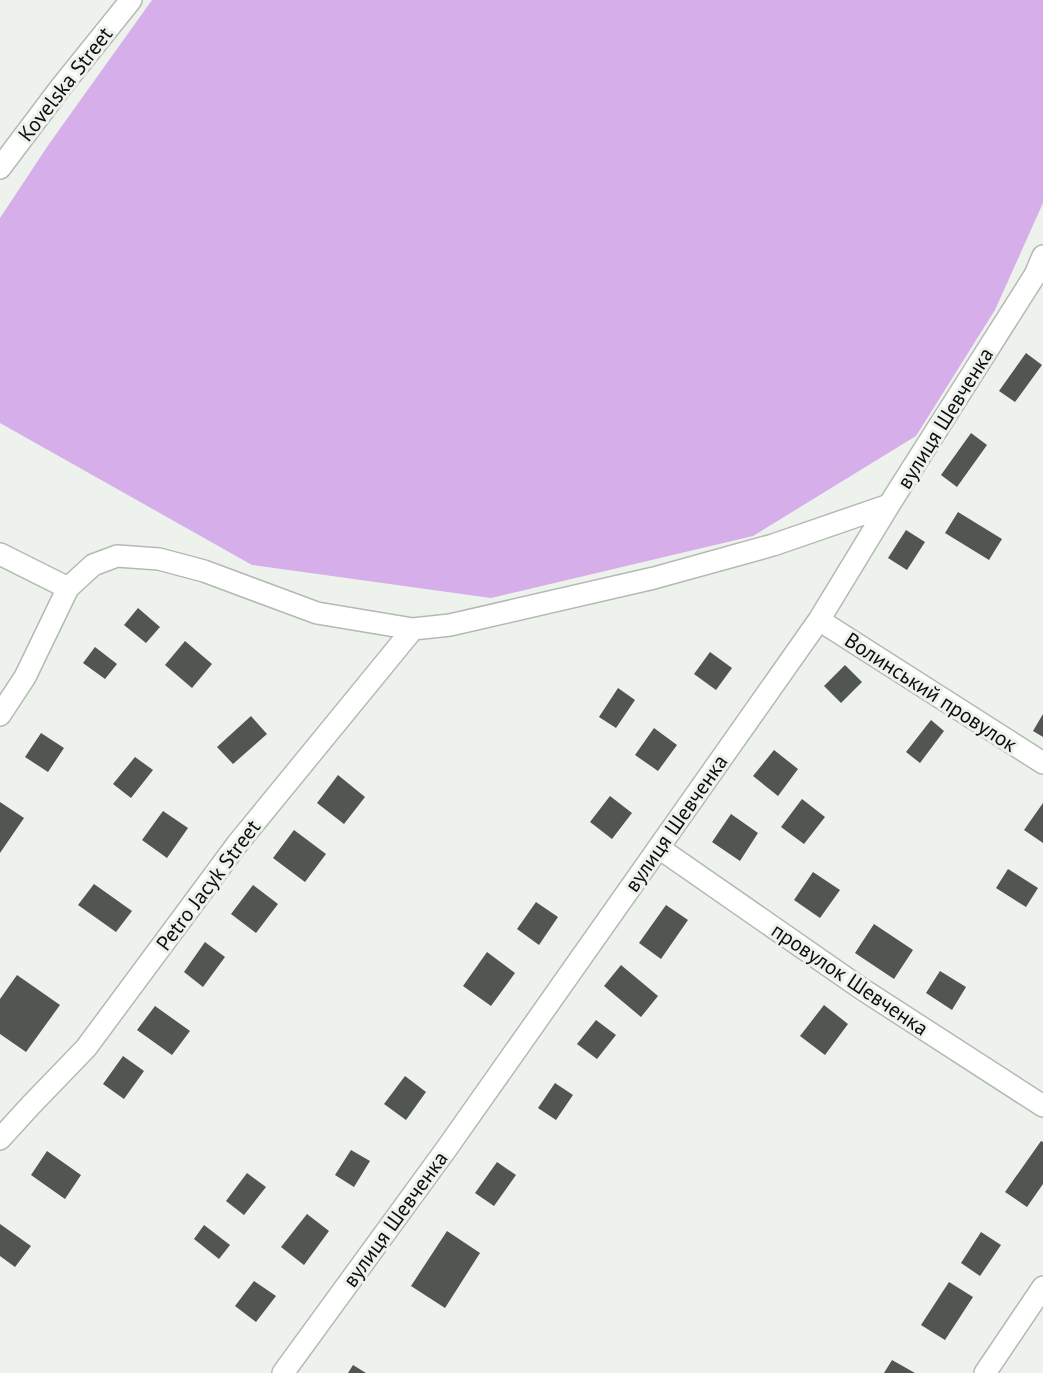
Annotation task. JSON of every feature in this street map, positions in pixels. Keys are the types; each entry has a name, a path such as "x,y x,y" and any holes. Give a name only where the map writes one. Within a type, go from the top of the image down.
{"street":[{"name":"Kovelska Street","path":"0,168 61,87 132,0"},
{"name":"вулиця Шевченка","path":"283,1373 447,1148 819,620 889,505 1039,280 1043,256"},
{"path":"0,715 25,678 68,588 93,565 117,556 159,559 204,571 317,613 413,629 450,625 654,578 773,545 889,505"},
{"path":"0,554 68,588"},
{"name":"Волинський провулок","path":"819,620 1043,763"},
{"name":"Petro Jacyk Street","path":"0,1139 86,1047 238,843 413,629"},
{"name":"провулок Шевченка","path":"659,848 862,989 1043,1106"},
{"path":"985,1373 1043,1287"}],"shaded area":[{"path":"152,0 1043,0 1043,203 995,310 916,436 753,536 491,598 252,565 0,423 0,218 49,144"}],"building":[{"path":"1026,353 1042,365 1015,402 999,391"},
{"path":"971,433 987,445 957,487 941,475"},
{"path":"958,512 1002,539 989,560 945,533"},
{"path":"906,530 925,542 907,570 888,558"},
{"path":"138,608 160,627 146,643 124,625"},
{"path":"185,641 212,664 192,688 165,665"},
{"path":"95,647 117,664 105,679 83,663"},
{"path":"710,652 732,668 716,690 694,674"},
{"path":"845,665 862,682 841,703 824,686"},
{"path":"618,688 635,700 616,728 599,717"},
{"path":"1043,714 1043,737 1033,731"},
{"path":"251,716 267,734 233,764 217,747"},
{"path":"931,720 944,731 920,763 906,752"},
{"path":"654,728 677,745 658,771 635,755"},
{"path":"41,733 64,748 48,772 25,757"},
{"path":"774,750 798,769 778,796 753,776"},
{"path":"135,757 153,770 131,798 113,784"},
{"path":"338,775 365,797 344,824 317,803"},
{"path":"610,796 632,813 612,839 590,822"},
{"path":"802,799 825,817 804,844 781,827"},
{"path":"0,802 24,818 0,853"},
{"path":"1043,803 1043,843 1024,830"},
{"path":"163,811 188,828 167,858 142,840"},
{"path":"731,814 758,833 740,861 712,842"},
{"path":"294,830 326,854 305,882 273,858"},
{"path":"1008,869 1038,888 1026,907 996,888"},
{"path":"813,872 840,890 820,918 794,900"},
{"path":"94,884 132,911 116,932 78,905"},
{"path":"253,885 278,904 256,933 231,914"},
{"path":"536,902 558,917 539,945 517,929"},
{"path":"666,905 688,920 661,959 639,943"},
{"path":"874,924 913,950 894,979 855,953"},
{"path":"205,942 225,957 203,987 184,972"},
{"path":"487,952 515,973 491,1006 463,986"},
{"path":"621,965 658,996 641,1017 604,986"},
{"path":"940,971 966,987 952,1010 926,993"},
{"path":"17,975 60,1005 26,1052 0,1034 0,999"},
{"path":"824,1005 848,1024 825,1055 800,1036"},
{"path":"155,1006 190,1031 172,1055 137,1030"},
{"path":"596,1020 616,1035 597,1059 577,1044"},
{"path":"123,1056 144,1071 124,1099 103,1084"},
{"path":"405,1076 426,1092 406,1120 384,1104"},
{"path":"555,1083 573,1095 556,1120 538,1108"},
{"path":"1041,1141 1043,1142 1043,1184 1027,1207 1005,1192"},
{"path":"351,1150 370,1161 354,1187 335,1175"},
{"path":"47,1151 81,1175 65,1199 31,1175"},
{"path":"497,1162 516,1175 494,1206 475,1193"},
{"path":"247,1173 266,1187 244,1215 226,1201"},
{"path":"307,1214 329,1231 304,1265 281,1247"},
{"path":"0,1224 31,1246 15,1267 0,1256"},
{"path":"204,1225 230,1245 219,1259 194,1239"},
{"path":"447,1231 480,1253 445,1308 411,1286"},
{"path":"981,1232 1001,1245 980,1276 961,1263"},
{"path":"254,1281 276,1296 256,1322 235,1306"},
{"path":"949,1282 973,1297 945,1340 921,1325"},
{"path":"892,1360 915,1373 884,1373"},
{"path":"353,1365 366,1373 348,1373"}]}
